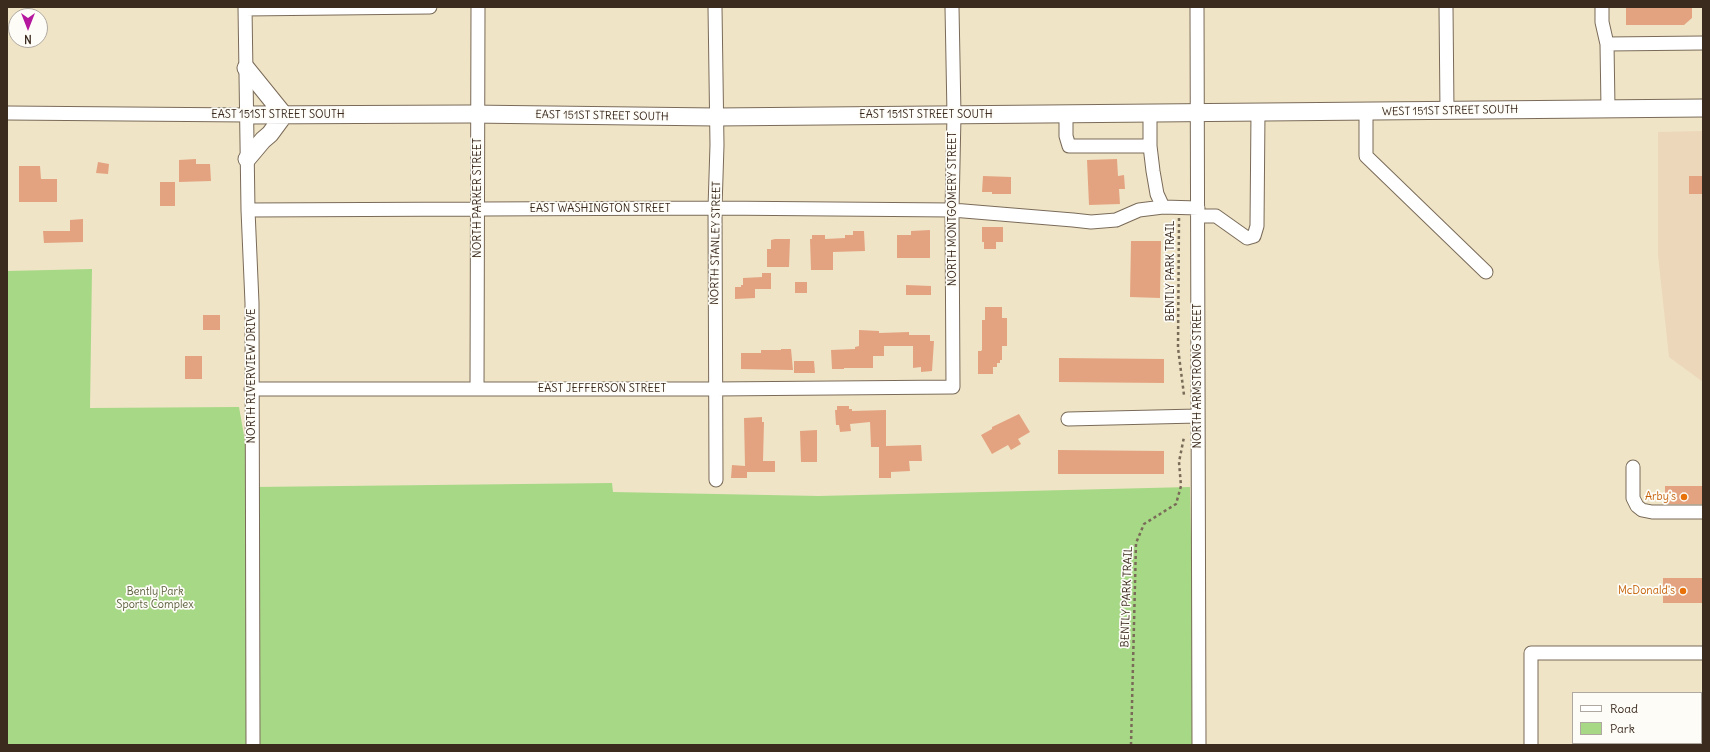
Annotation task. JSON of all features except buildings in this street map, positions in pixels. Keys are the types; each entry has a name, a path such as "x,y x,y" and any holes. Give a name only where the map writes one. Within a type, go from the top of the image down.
{"main road":[{"path":"246,68 284,115 270,134 247,159"},
{"name":"WEST 151ST STREET SOUTH","path":"1197,113 1447,112 1608,108 1703,108"},
{"name":"EAST 151ST STREET SOUTH","path":"247,115 478,114 716,117 1197,113"}],"street":[{"path":"245,8 430,7"},
{"name":"NORTH PARKER STREET","path":"477,389 478,7"},
{"name":"NORTH STANLEY STREET","path":"715,7 716,480"},
{"name":"NORTH MONTGOMERY STREET","path":"952,7 954,115 952,210 953,387"},
{"name":"NORTH ARMSTRONG STREET","path":"1197,7 1198,212 1193,416 1199,745"},
{"path":"1446,7 1447,112"},
{"path":"1602,7 1602,22 1607,44 1608,108"},
{"name":"NORTH RIVERVIEW DRIVE","path":"245,8 248,210 252,303 253,745"},
{"path":"1607,44 1703,43"},
{"name":"EAST WASHINGTON STREET","path":"248,210 715,208 952,210 1104,222 1116,220 1139,210 1163,207 1179,208 1216,216 1247,238 1254,236 1257,226 1258,112"},
{"path":"1366,112 1366,156 1486,272"},
{"name":"EAST 151ST STREET SOUTH","path":"7,113 247,115"},
{"path":"1066,113 1066,136 1069,146 1150,146"},
{"path":"1150,113 1150,146 1157,194 1163,207"},
{"name":"EAST JEFFERSON STREET","path":"251,388 715,389 953,387"},
{"path":"1068,419 1193,416"},
{"path":"1633,467 1633,498 1637,506 1642,510 1652,512 1703,512"},
{"path":"1531,745 1531,652 1703,652"}],"path":[{"name":"BENTLY PARK TRAIL","path":"1131,745 1136,543 1144,524 1176,504 1181,486 1179,462 1193,416 1178,348 1179,208"}],"shaded area":[{"path":"1703,131 1703,382 1669,357 1658,255 1658,132"}],"green space":[{"name":"Bently Park Sports Complex","path":"92,269 90,408 239,407 253,487 612,483 613,492 819,496 1190,487 1195,745 7,745 7,271"}],"place":[{"name":"Arby's","path":"1684,497"},
{"name":"McDonald's","path":"1683,591"}]}
